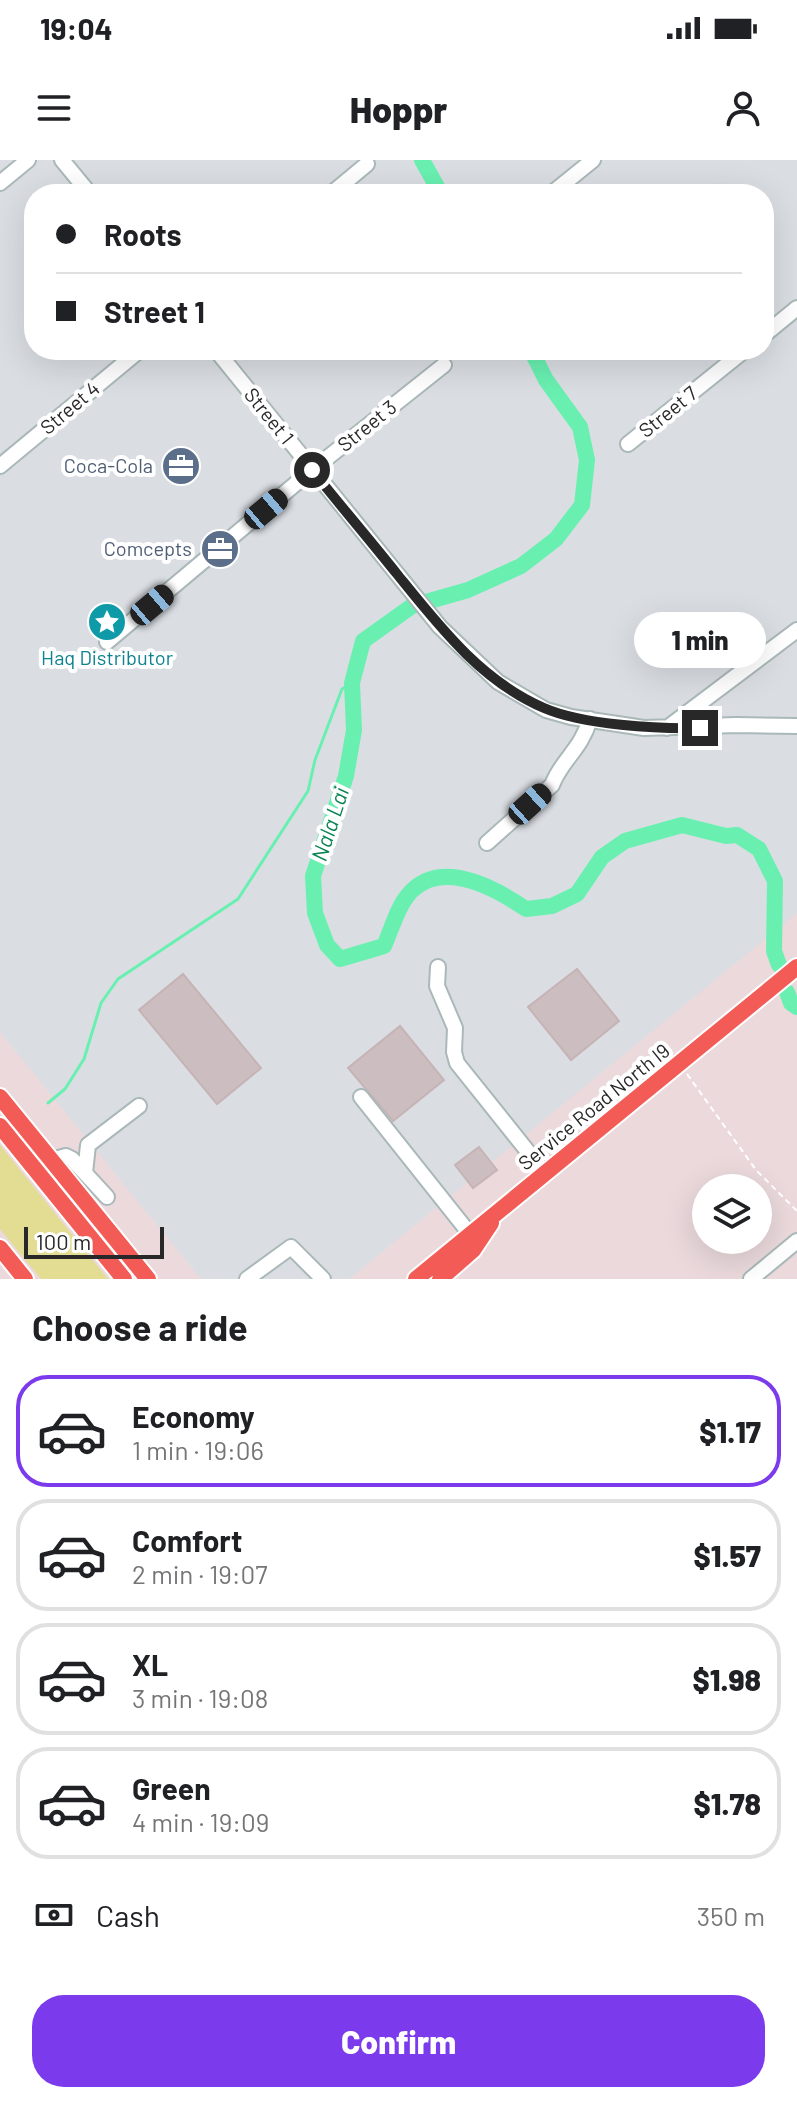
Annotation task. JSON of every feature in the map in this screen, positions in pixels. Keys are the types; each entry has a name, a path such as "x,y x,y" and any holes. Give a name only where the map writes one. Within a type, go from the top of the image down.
{"main road":[{"name":"Service Road North I9","path":"416,1279 797,967"},
{"path":"0,1097 59,1158 148,1279"},
{"path":"0,1126 124,1279"},
{"path":"440,1279 473,1250 498,1211"},
{"path":"0,1248 25,1279"}],"street":[{"path":"0,183 28,160"},
{"path":"62,160 82,184"},
{"path":"563,184 593,160"},
{"path":"343,184 367,164"},
{"path":"774,327 797,308"},
{"name":"Street 4","path":"0,466 128,360"},
{"name":"Street 1","path":"224,360 440,627 473,660 508,688 546,710 666,729 797,726"},
{"name":"Street 7","path":"628,444 733,360"},
{"name":"Street 3","path":"107,642 312,470 444,365"},
{"path":"666,729 797,630"},
{"path":"487,843 552,785 555,775 583,740 590,719"},
{"path":"438,967 437,986 455,1028 457,1063 545,1173"},
{"path":"361,1097 470,1234"},
{"path":"59,1158 88,1145 139,1106"},
{"path":"85,1173 88,1145"},
{"path":"59,1158 85,1173 107,1197"},
{"path":"751,1279 797,1241"},
{"path":"247,1279 291,1247 323,1279"}],"path":[{"path":"679,1063 756,1170 797,1211"}],"shaded area":[{"path":"0,160 797,160 797,913 349,1279 201,1279 0,1032"},
{"path":"0,1145 108,1279 41,1279 0,1229"}],"building":[{"path":"577,969 619,1021 571,1060 528,1007"},
{"path":"183,974 261,1068 217,1104 139,1010"},
{"path":"400,1026 444,1080 393,1121 348,1068"},
{"path":"479,1147 497,1170 473,1188 455,1165"}],"waterway":[{"name":"Nala Lai","path":"422,160 435,184"},
{"name":"Nala Lai","path":"536,360 546,380 580,427 587,460 582,505 556,539 521,566 468,590 412,606 363,641 352,683 354,730 346,776 313,876 315,913 327,945 340,959 384,946 404,900 421,884 436,878 451,877 483,885 526,909 552,906 577,894 602,857 625,841 682,825 726,836 737,835 759,849 775,881 774,951 779,965"},
{"path":"48,1103 65,1089 84,1059 101,1003 118,979 238,899 308,791 315,760 342,689 352,683"},
{"name":"Nala Lai","path":"787,992 791,1003 797,1007"}],"place":[{"name":"Coca-Cola","path":"181,466"},
{"name":"Comcepts","path":"220,549"},
{"name":"Haq Distributor","path":"107,622"}],"route":[{"path":"312,470 440,627 498,682 546,710 571,717 644,728 700,728"}]}
